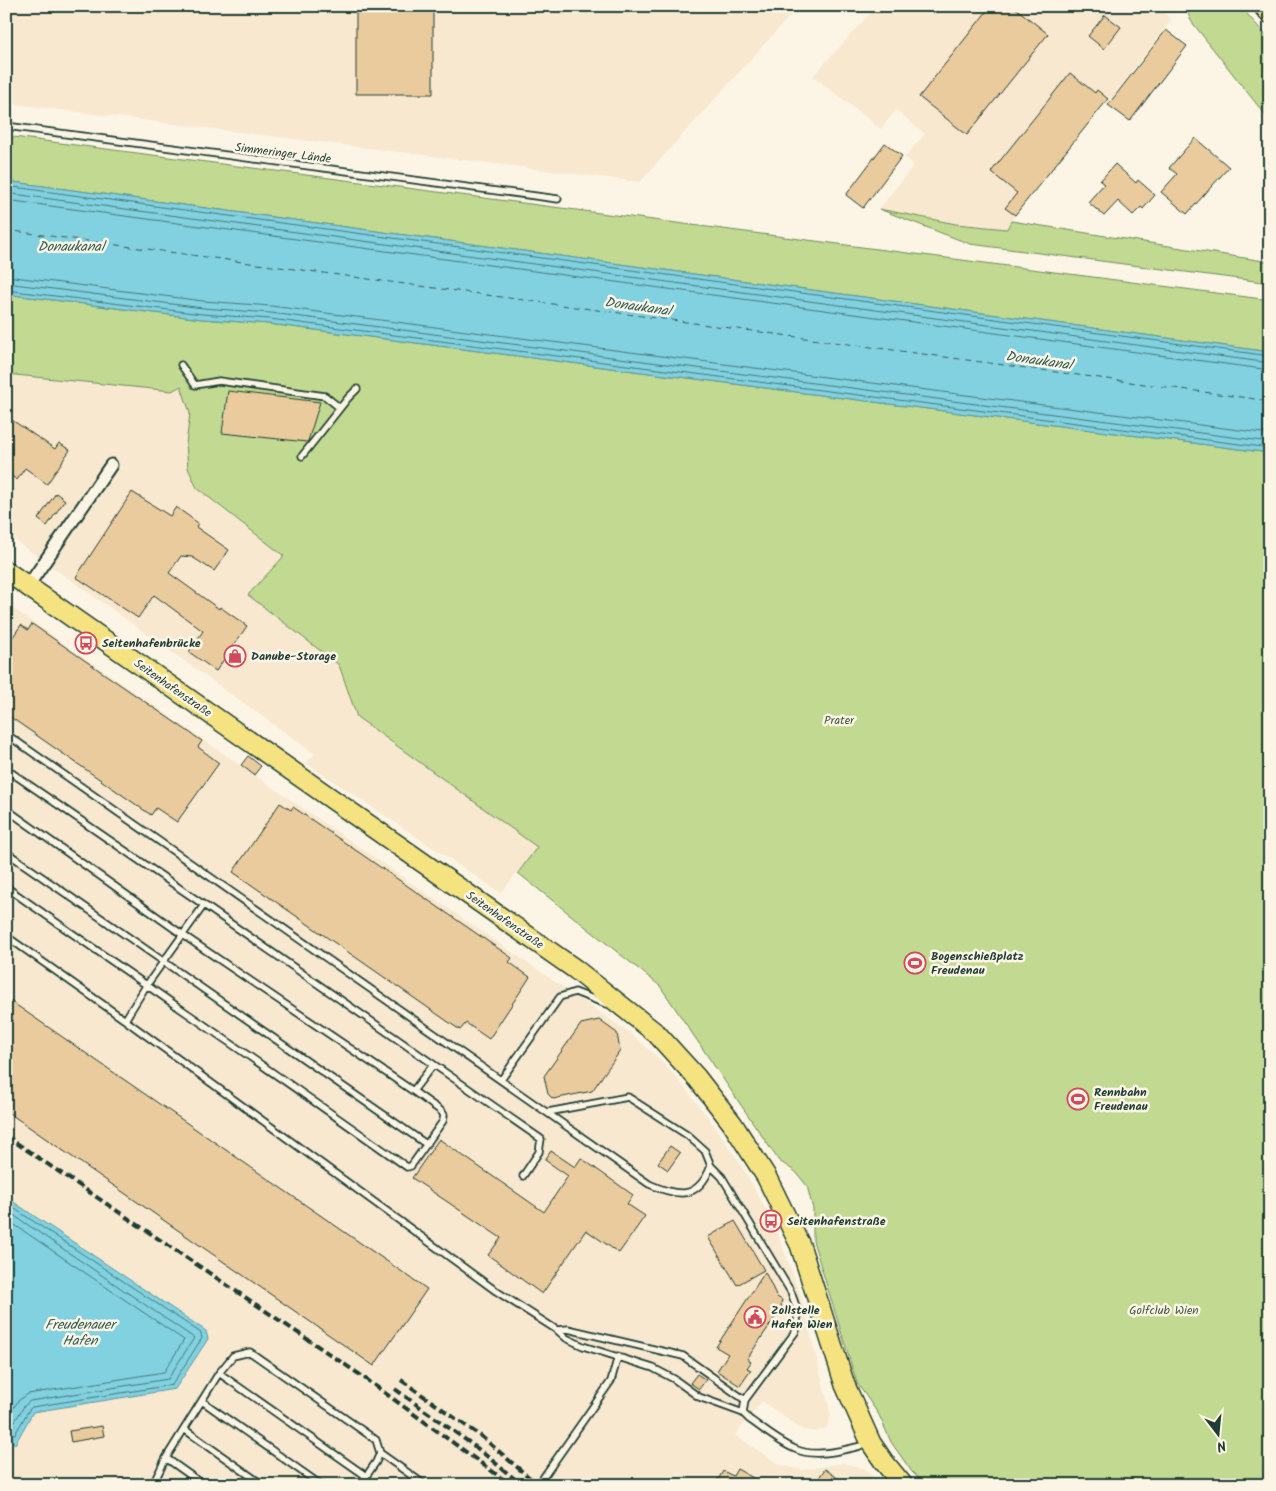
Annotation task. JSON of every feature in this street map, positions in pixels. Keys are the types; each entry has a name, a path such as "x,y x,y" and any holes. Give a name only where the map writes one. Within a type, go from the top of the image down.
{"highway":[{"path":"1265,6 1270,12"}],"main road":[{"name":"Seitenhafenstraße","path":"14,581 575,969 657,1034 697,1078 732,1123 766,1176 800,1245 845,1384 871,1443 903,1485"}],"street":[{"path":"14,581 111,465"}],"lane":[{"name":"Simmeringer Lände","path":"6,126 558,199"},
{"path":"181,366 195,385 218,380 326,396 340,408"},
{"path":"302,456 357,389"},
{"path":"6,734 649,1184 666,1191 683,1194 695,1189 705,1180 711,1166"},
{"path":"6,769 541,1139 539,1152 523,1176"},
{"path":"6,809 183,935 441,1111 444,1115 443,1121 410,1166 406,1167 271,1070 146,986 6,887"},
{"path":"6,852 426,1144"},
{"path":"124,1020 204,905"},
{"path":"6,936 496,1290 557,1330 566,1338 583,1346 652,1368 674,1379 699,1397 743,1413 749,1419 795,1449 808,1453 842,1450 871,1443"},
{"path":"501,1080 560,997 574,992 604,1002 611,1008"},
{"path":"654,1041 674,1053"},
{"path":"413,1092 433,1065"},
{"path":"548,1112 628,1097 687,1135 705,1152 711,1166 722,1176 786,1283 798,1312 796,1331 745,1400 743,1413"},
{"path":"557,1330 568,1329 683,1356 745,1400"},
{"path":"156,1485 154,1482 166,1458 219,1373 233,1356 250,1352 376,1440 380,1453 425,1485"},
{"path":"538,1485 610,1381 618,1356"},
{"path":"219,1373 364,1482 380,1453"},
{"path":"202,1401 322,1485"},
{"path":"184,1429 263,1485"},
{"path":"166,1458 204,1485"}],"shaded area":[{"path":"6,6 799,6 640,182 6,103"},
{"path":"877,6 1159,6 1171,20 1111,99 1108,99 1015,215 1007,229 956,224 879,209 914,165 905,157 925,134 896,110 881,129 813,76"},
{"path":"6,374 172,391 181,386 190,413 186,444 188,468 197,488 284,556 248,595 339,665 357,717 538,847 501,893 306,763 315,754 6,534"},
{"path":"6,604 631,1034 654,1054 676,1077 707,1116 740,1163 772,1220 800,1293 831,1415 827,1428 814,1432 801,1429 762,1401 735,1435 778,1464 802,1470 843,1463 865,1469 880,1485 6,1485 6,1437 15,1444 33,1412 175,1389 208,1339 206,1331 6,1197"}],"green space":[{"path":"1185,6 1240,6 1270,40 1270,121 1191,21"},
{"path":"6,136 1270,300 1270,352 6,181"},
{"path":"879,209 956,224 1007,229 1011,221 1270,262 1270,283 970,244"},
{"name":"Prater","path":"6,294 202,319 269,324 1270,453 1270,1485 926,1485 912,1472 891,1442 879,1415 857,1383 813,1241 813,1209 807,1186 796,1172 779,1161 660,986 518,873 537,847 357,717 339,665 248,595 284,556 197,488 188,468 186,444 190,413 181,386 172,391 6,374"}],"water":[{"name":"Donaukanal","path":"6,181 1270,352 1270,453 269,324 202,319 6,294"},
{"name":"Freudenauer Hafen","path":"6,1197 206,1331 208,1339 175,1389 33,1412 15,1444 6,1437"}],"building":[{"path":"356,6 433,6 433,94 356,94"},
{"path":"991,6 1013,6 1048,34 967,135 919,97"},
{"path":"1105,15 1121,27 1104,49 1088,36"},
{"path":"1166,30 1187,46 1130,121 1108,105"},
{"path":"1070,73 1095,93 1097,90 1108,99 1015,215 1005,208 1017,193 991,172"},
{"path":"1195,138 1229,167 1187,214 1161,192 1177,174 1169,168"},
{"path":"885,143 902,156 863,208 846,195"},
{"path":"1115,164 1136,183 1138,180 1155,195 1143,209 1141,207 1133,215 1118,201 1104,216 1088,202 1104,184 1100,181"},
{"path":"228,391 320,402 308,441 222,433"},
{"path":"6,416 55,449 59,443 70,450 47,484 25,468 17,480 6,472"},
{"path":"132,492 170,516 176,507 198,523 196,527 229,550 214,571 192,557 181,556 169,573 219,609 220,607 247,626 216,671 189,652 203,631 154,595 138,618 76,577"},
{"path":"56,493 65,500 47,526 38,519"},
{"path":"32,624 202,741 198,747 219,763 177,822 156,808 151,815 6,714 6,647 21,625 28,630"},
{"path":"248,756 261,766 254,775 241,765"},
{"path":"280,803 291,810 293,807 512,958 509,962 530,977 489,1039 466,1023 460,1030 233,872"},
{"path":"6,998 427,1289 374,1366 6,1111"},
{"path":"599,1020 617,1033 620,1051 592,1091 553,1099 548,1094 544,1076 581,1024"},
{"path":"439,1139 544,1212 568,1176 545,1160 551,1151 575,1167 581,1158 633,1195 627,1204 645,1216 619,1253 586,1230 542,1294 488,1255 501,1238 412,1178"},
{"path":"670,1146 680,1153 668,1170 658,1163"},
{"path":"735,1221 764,1270 737,1285 708,1237"},
{"path":"765,1272 777,1297 782,1300 782,1307 747,1359 751,1362 747,1368 751,1370 740,1386 717,1371 728,1354 716,1347"},
{"path":"697,1374 706,1380 699,1389 690,1383"},
{"path":"102,1426 104,1436 71,1442 69,1431"},
{"path":"737,1469 766,1485 715,1485 723,1471 733,1476"},
{"path":"825,1469 847,1485 826,1485 818,1479"}],"ferry route":[{"path":"6,230 1270,401"}],"railway":[{"path":"6,1136 359,1374 511,1485"},
{"path":"401,1380 482,1437 538,1485"},
{"path":"395,1389 477,1448 522,1485"}],"place":[{"name":"Seitenhafenbrücke","path":"86,643"},
{"name":"Danube-Storage","path":"235,656"},
{"name":"Bogenschießplatz Freudenau","path":"915,963"},
{"name":"Rennbahn Freudenau","path":"1078,1099"},
{"name":"Seitenhafenstraße","path":"771,1221"},
{"name":"Zollstelle Hafen Wien","path":"755,1317"}],"park label":[{"name":"Golfclub Wien","path":"1164,1310"}]}
